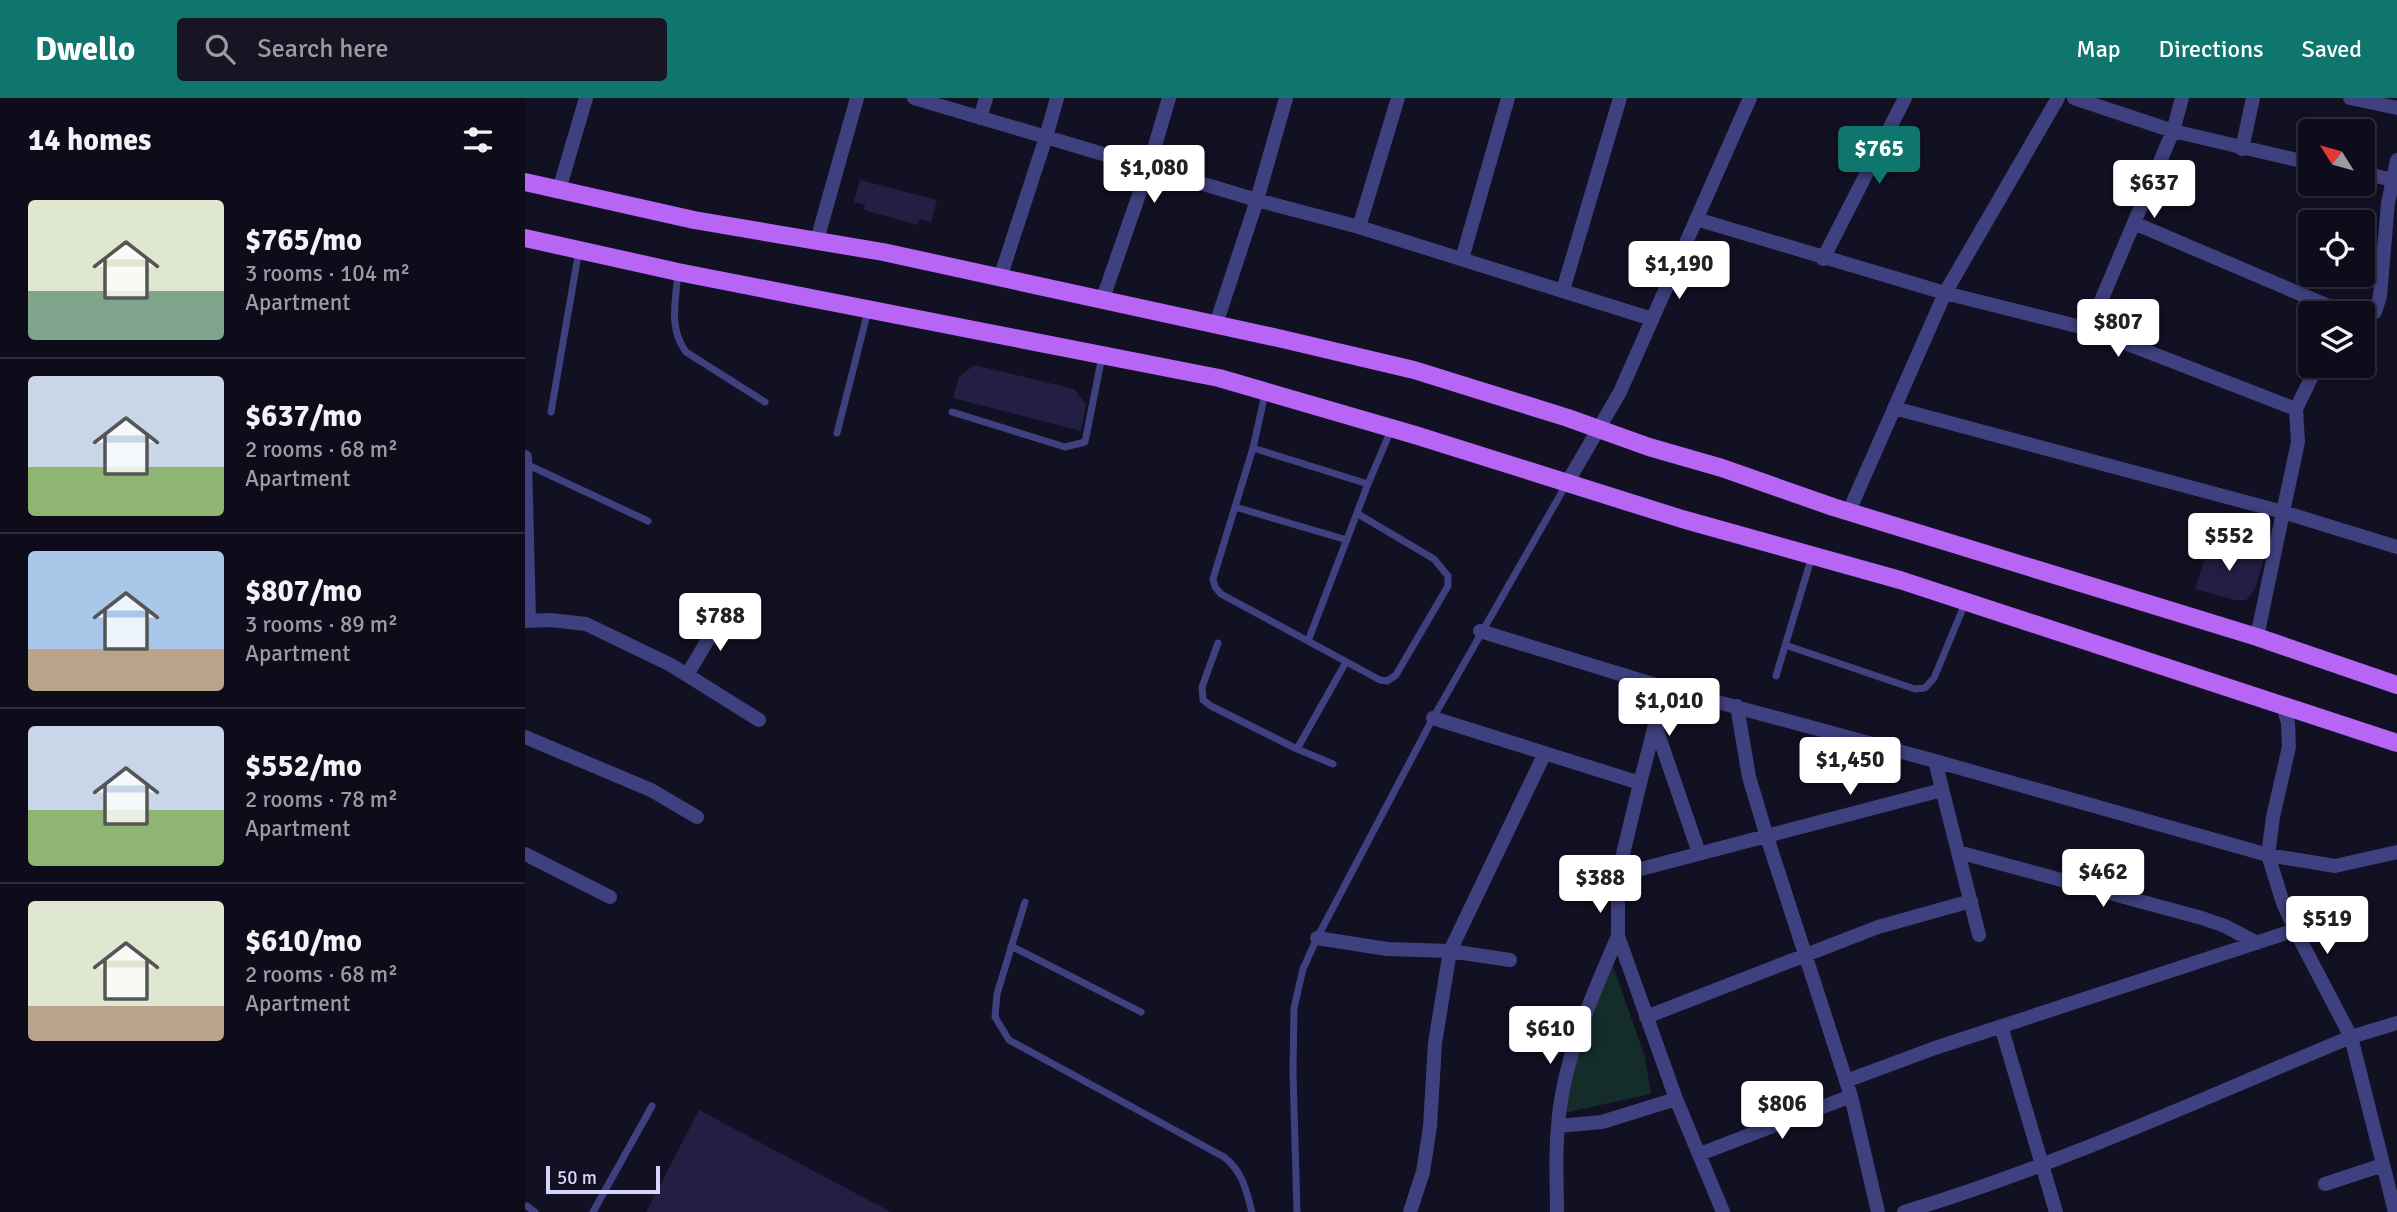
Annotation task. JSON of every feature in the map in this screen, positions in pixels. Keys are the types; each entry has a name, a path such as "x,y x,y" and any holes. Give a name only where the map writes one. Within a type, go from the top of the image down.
{"main road":[{"path":"525,182 694,220 817,240 1000,278 1414,370 1849,511 2257,637 2397,685"},
{"path":"525,238 678,272 1219,378 1900,580 2397,743"}],"street":[{"path":"559,190 586,98"},
{"path":"817,240 857,98"},
{"path":"914,98 1257,200 1359,226 1652,319"},
{"path":"980,118 986,98"},
{"path":"1000,278 1057,98"},
{"path":"1102,301 1149,166 1169,98"},
{"path":"1216,324 1257,200 1286,98"},
{"path":"1359,226 1398,98"},
{"path":"1462,259 1509,98"},
{"path":"1563,290 1620,98"},
{"path":"1567,483 1621,392 1750,98"},
{"path":"1823,259 1905,98"},
{"path":"1849,511 1945,293 2058,98"},
{"path":"2074,98 2173,131 2298,161"},
{"path":"2089,329 2173,131 2182,98"},
{"path":"2242,149 2253,98"},
{"path":"2350,98 2397,108"},
{"path":"2375,312 2380,296 2388,203 2397,160"},
{"path":"2375,176 2393,180"},
{"path":"1696,219 1823,259 2089,329 2296,409"},
{"path":"2134,223 2315,301"},
{"path":"2257,637 2298,442 2296,409 2311,378"},
{"path":"1894,408 2283,512 2397,547"},
{"path":"526,460 527,621 586,624 671,665 759,720"},
{"path":"1480,631 1659,687 1737,706 2268,855 2336,866 2397,852"},
{"path":"687,675 709,638 716,632 753,633"},
{"path":"1659,687 1655,725 1618,874 1618,936 1675,1099 1723,1212"},
{"path":"2283,705 2288,723 2289,747 2273,817 2268,855 2295,930 2351,1037 2395,1212"},
{"path":"1737,706 1749,776 1851,1096 1878,1212"},
{"path":"1433,718 1640,783"},
{"path":"1655,725 1699,853"},
{"path":"525,737 651,790 697,817"},
{"path":"1410,1212 1423,1172 1430,1127 1435,1043 1450,951 1544,755"},
{"path":"1935,761 1979,935"},
{"path":"1618,874 1942,790"},
{"path":"1958,852 2203,918 2257,943"},
{"path":"525,854 610,897"},
{"path":"1646,1017 1878,927 1971,901"},
{"path":"1846,1081 2001,1026 2295,930"},
{"path":"1557,1212 1557,1126 1566,1076 1577,1032 1618,936"},
{"path":"1317,938 1387,949 1450,951 1510,960"},
{"path":"1904,1212 2043,1166 2351,1037 2397,1023"},
{"path":"2001,1026 2056,1212"},
{"path":"1700,1154 1851,1096"},
{"path":"1557,1126 1602,1122 1675,1099"},
{"path":"2325,1184 2383,1165"}],"lane":[{"path":"551,412 579,250"},
{"path":"678,272 674,326 677,341 686,352 765,402"},
{"path":"837,433 868,309"},
{"path":"952,412 1065,447 1085,442 1102,355"},
{"path":"1266,391 1253,448 1213,579 1215,587 1221,594 1380,680 1387,681 1396,675 1448,586 1448,576 1434,559 1358,514"},
{"path":"1308,641 1392,429"},
{"path":"1253,448 1368,484"},
{"path":"526,460 648,521"},
{"path":"1297,1212 1294,1007 1303,970 1317,938 1480,631 1567,483"},
{"path":"1235,507 1347,540"},
{"path":"1776,676 1812,556"},
{"path":"1785,645 1915,689 1925,688 1934,678 1966,601"},
{"path":"1218,643 1202,687 1203,700 1297,749 1333,764"},
{"path":"1297,749 1346,662"},
{"path":"1025,902 997,994 995,1017 1009,1040 1224,1157 1236,1166 1244,1180 1252,1212"},
{"path":"1011,946 1141,1012"},
{"path":"593,1212 652,1106"},
{"path":"527,1206 535,1212"}],"green space":[{"path":"1612,963 1645,1057 1651,1094 1559,1114 1565,1083"}],"building":[{"path":"860,180 937,200 931,222 919,219 918,225 864,210 865,205 854,202"},
{"path":"974,365 1074,389 1086,404 1081,431 953,398 959,377"},
{"path":"2210,542 2264,559 2255,589 2246,600 2235,600 2195,589"},
{"path":"699,1110 891,1212 646,1212"}]}
